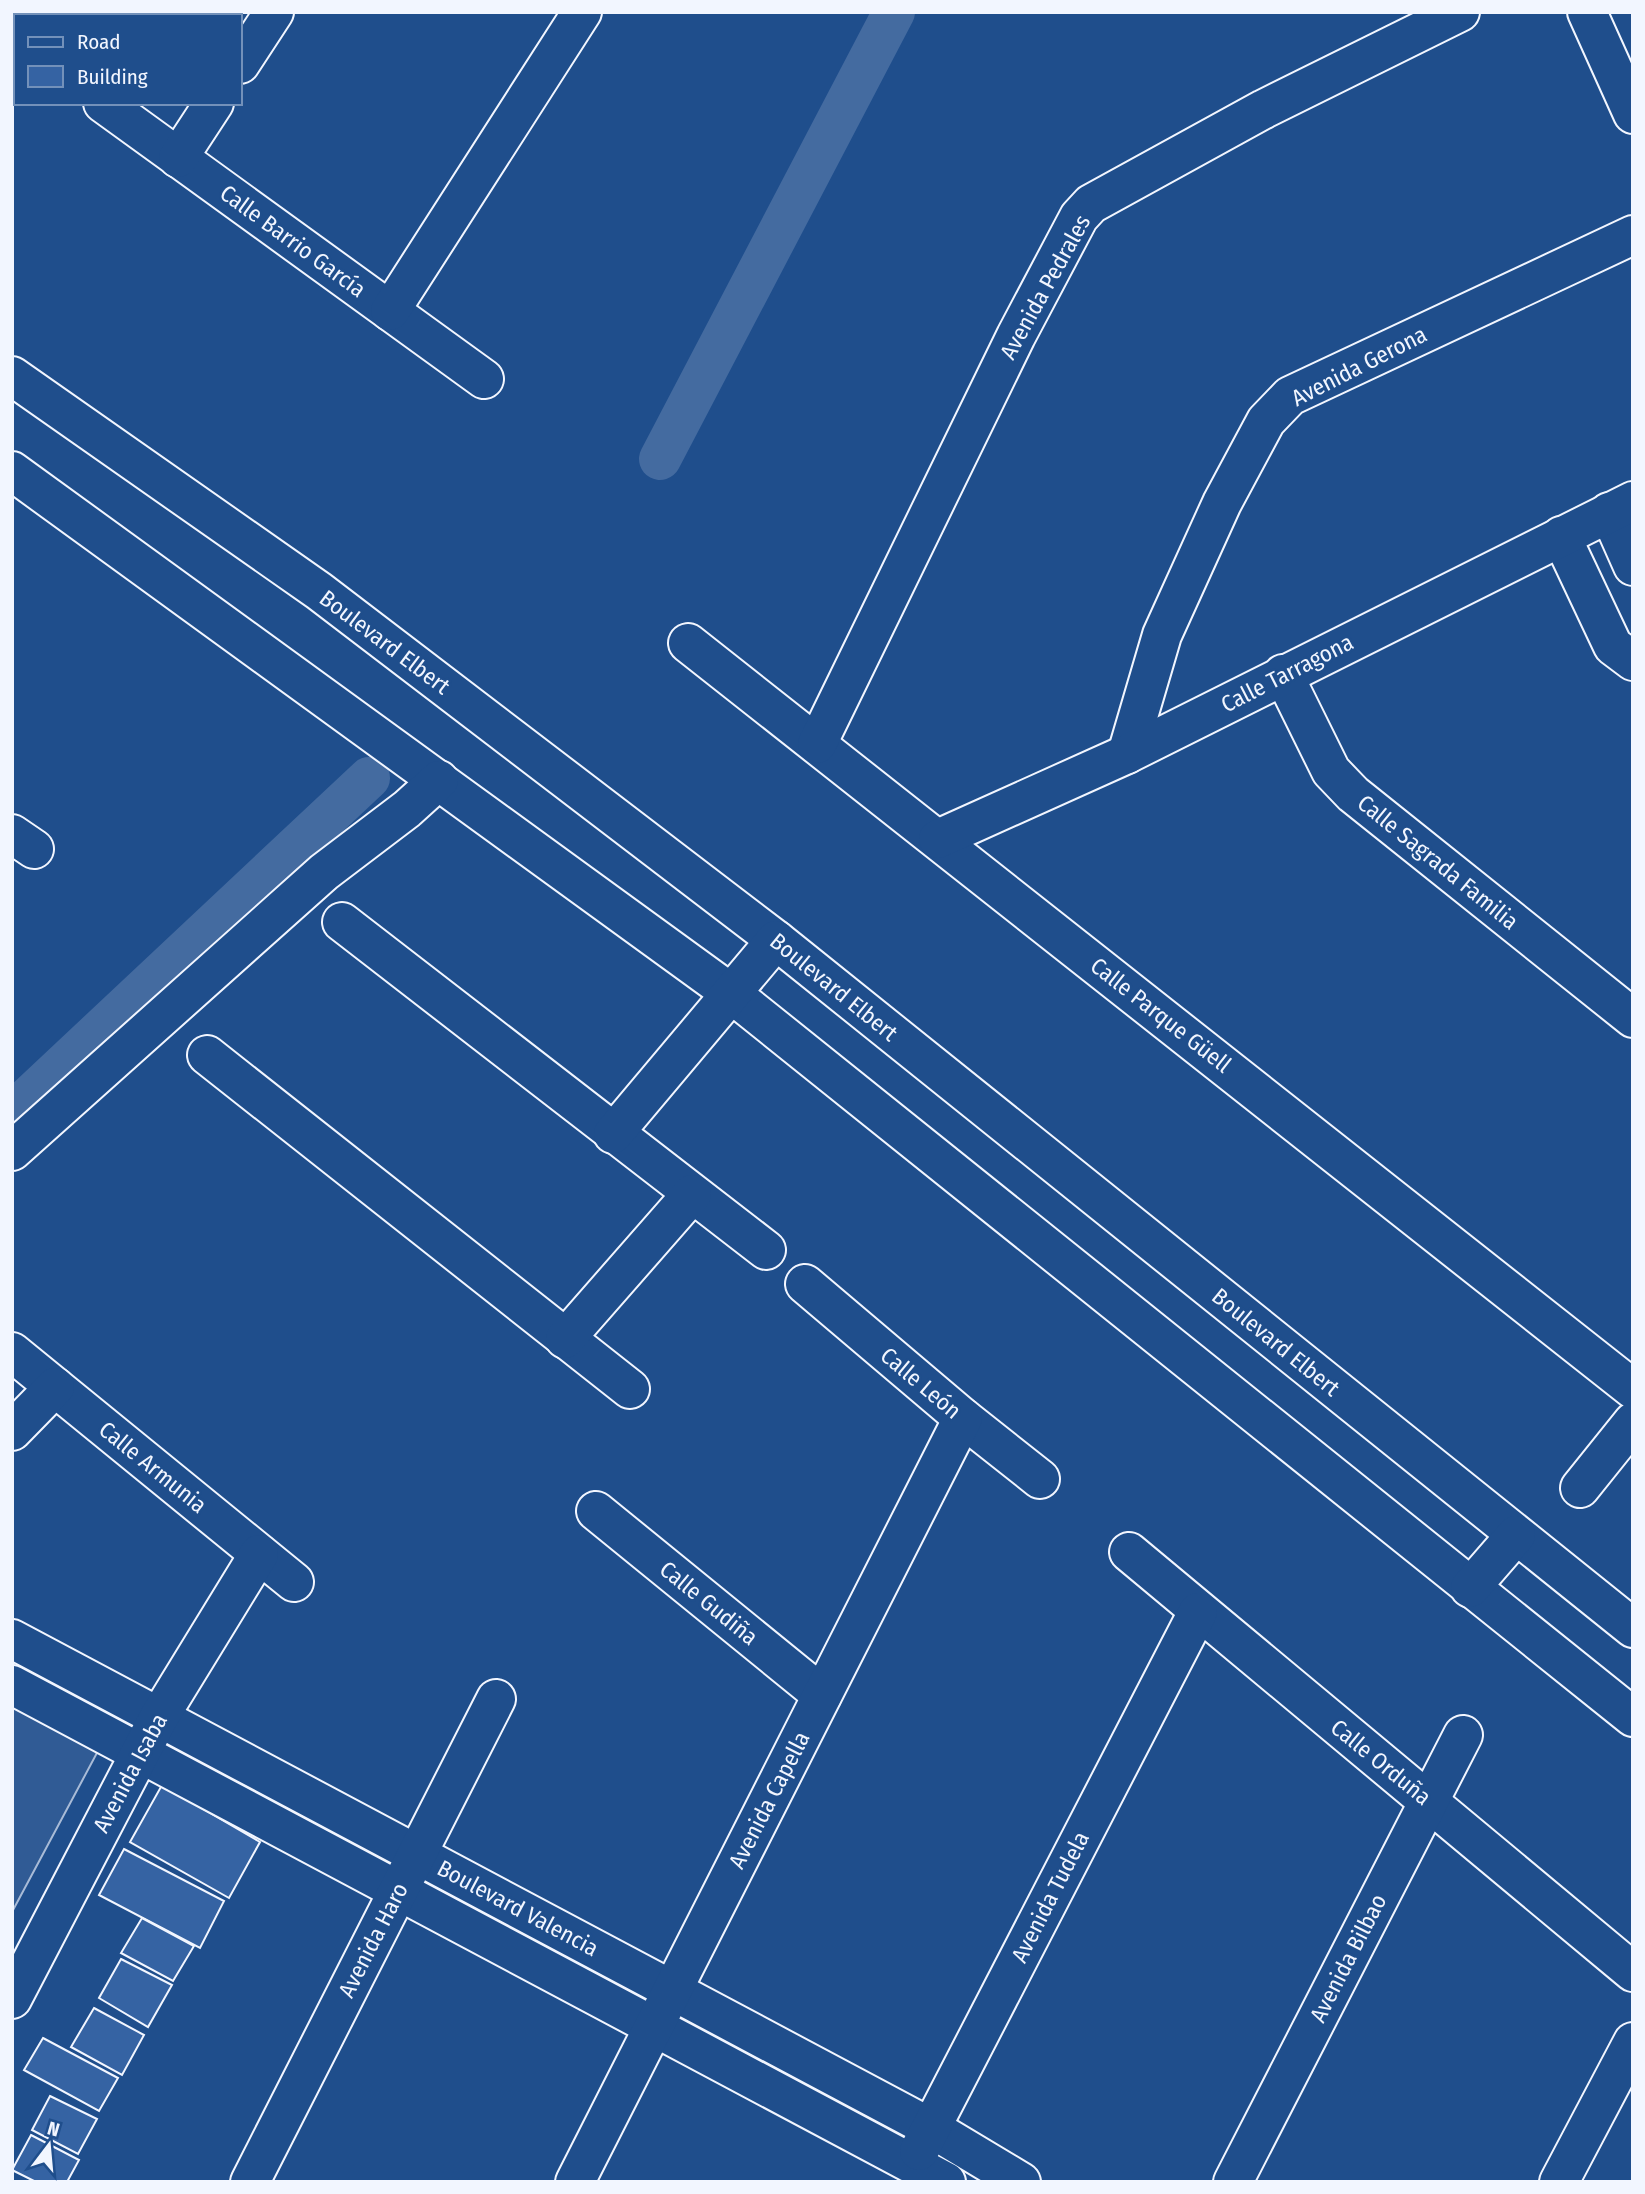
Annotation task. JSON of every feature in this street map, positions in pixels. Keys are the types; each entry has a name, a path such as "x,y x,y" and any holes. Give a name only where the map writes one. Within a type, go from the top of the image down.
{"street":[{"path":"242,61 274,12"},
{"path":"390,311 582,12"},
{"name":"Avenida Pedrales","path":"817,744 1016,336 1079,217 1091,204 1264,109 1460,12"},
{"path":"1587,12 1633,114"},
{"name":"Calle Barrio García","path":"106,105 484,379"},
{"path":"178,158 213,105"},
{"name":"Avenida Gerona","path":"1127,754 1162,635 1223,503 1266,421 1290,396 1633,235"},
{"name":"Boulevard Elbert","path":"12,376 319,591 776,940 1633,1628"},
{"path":"12,471 732,994 1633,1717"},
{"path":"1621,507 1633,566"},
{"name":"Calle Tarragona","path":"938,839 1127,754 1621,507"},
{"path":"1561,536 1614,646 1633,661"},
{"name":"Calle Parque Güell","path":"688,642 1633,1388"},
{"name":"Calle Sagrada Familia","path":"1283,674 1331,771 1353,794 1633,1018"},
{"path":"12,1151 324,872 439,780"},
{"path":"342,922 766,1250"},
{"path":"613,1134 776,940"},
{"path":"207,1055 630,1388"},
{"path":"565,1339 692,1194"},
{"name":"Calle León","path":"805,1284 962,1418 1040,1479"},
{"name":"Calle Armunia","path":"12,1352 294,1582"},
{"path":"12,1431 55,1387"},
{"name":"Avenida Capella","path":"575,2182 962,1418"},
{"path":"1580,1488 1633,1422"},
{"name":"Calle Gudiña","path":"596,1511 822,1695"},
{"path":"1470,1588 1516,1535"},
{"name":"Calle Orduña","path":"1129,1552 1633,1972"},
{"name":"Avenida Isaba","path":"12,1999 159,1717 259,1554"},
{"name":"Avenida Tudela","path":"908,2172 1198,1612"},
{"name":"Boulevard Valencia","path":"12,1639 931,2128 1021,2182"},
{"name":"Boulevard Valencia","path":"12,1685 654,2026 908,2172 946,2182"},
{"name":"Avenida Haro","path":"250,2182 496,1699"},
{"name":"Avenida Bilbao","path":"1233,2182 1463,1735"},
{"path":"1559,2182 1633,2042"}],"shaded area":[{"path":"12,1704 98,1751 12,1912"}],"building":[{"path":"162,1785 260,1842 229,1898 130,1842"},
{"path":"124,1849 224,1901 200,1948 99,1895"},
{"path":"142,1918 194,1946 173,1981 121,1953"},
{"path":"121,1959 172,1985 148,2027 99,1998"},
{"path":"94,2008 144,2035 122,2075 71,2047"},
{"path":"43,2038 118,2078 99,2111 24,2070"},
{"path":"50,2096 97,2119 78,2154 32,2130"},
{"path":"31,2135 79,2160 67,2182 36,2182 12,2170"}],"waterway":[{"path":"660,459 894,12"},
{"path":"12,1113 369,778"}]}
